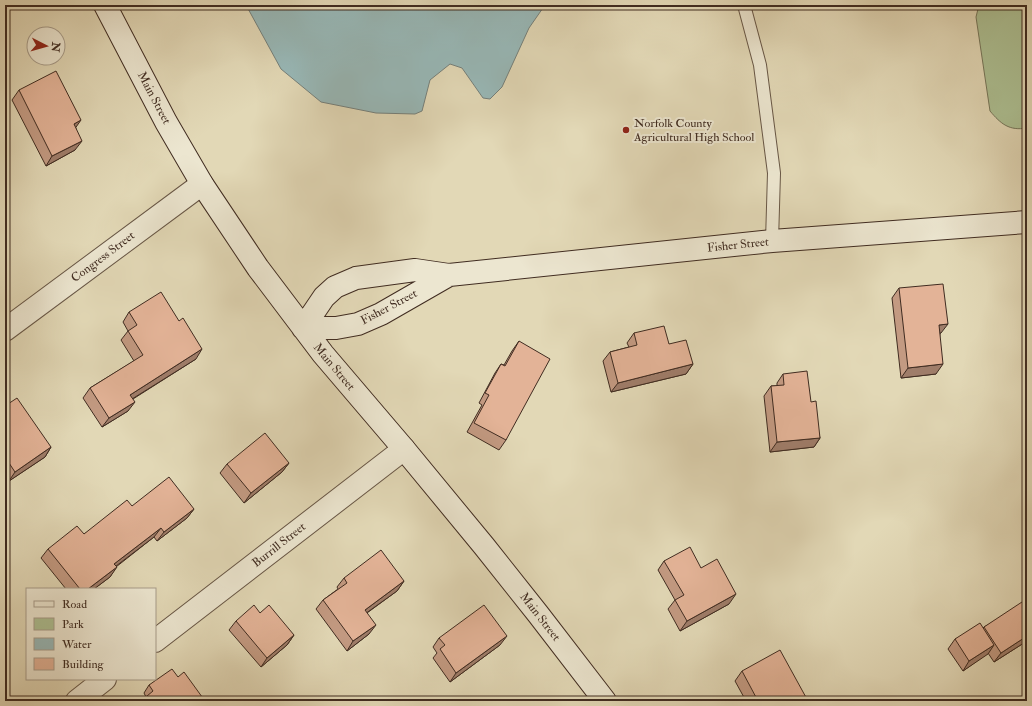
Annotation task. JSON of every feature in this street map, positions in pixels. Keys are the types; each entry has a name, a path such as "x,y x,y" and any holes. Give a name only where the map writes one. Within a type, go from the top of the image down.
{"main road":[{"name":"Main Street","path":"105,5 166,122 202,184 258,268 323,354 404,449 534,608 604,701"},
{"name":"Congress Street","path":"5,330 202,184"},
{"name":"Fisher Street","path":"303,328 324,297 335,288 356,278 415,270 449,275 772,241 1027,222"},
{"name":"Fisher Street","path":"303,328 336,328 358,324 380,314 449,275"},
{"name":"Burrill Street","path":"156,640 404,449"},
{"path":"76,701 104,680"}],"lane":[{"path":"744,5 760,65 774,173 772,241"}],"green space":[{"path":"979,5 1027,5 1027,128 1021,129 1006,126 990,111 976,17"}],"water":[{"path":"246,5 545,5 529,28 502,87 490,99 483,98 462,68 450,64 430,80 422,111 415,114 376,113 321,102 281,69"}],"building":[{"path":"56,71 81,120 74,124 82,141 52,156 19,90"},
{"path":"943,284 948,324 939,325 943,364 908,368 899,288"},
{"path":"161,292 179,321 183,318 202,349 130,395 135,402 109,418 90,388 143,355 128,331 137,325 129,312"},
{"path":"664,326 669,344 686,340 693,364 618,383 610,352 637,345 634,333"},
{"path":"519,341 550,359 506,440 474,423 489,395 485,393 501,364 505,366"},
{"path":"807,371 811,402 816,401 820,438 777,442 771,386 784,385 783,374"},
{"path":"17,398 51,447 15,472 5,457 5,406"},
{"path":"265,433 289,463 251,493 227,464"},
{"path":"169,477 194,509 164,532 161,528 114,564 117,567 89,588 79,588 48,549 77,526 84,534 127,500 132,506"},
{"path":"690,547 701,568 717,559 736,594 687,621 675,600 684,595 664,561"},
{"path":"381,550 404,581 365,610 376,625 353,641 323,600 347,583 344,578"},
{"path":"1025,600 1027,603 1027,636 1001,653 984,627"},
{"path":"254,605 260,613 269,605 294,635 267,658 236,621"},
{"path":"484,605 507,636 456,673 440,649 445,645 439,638"},
{"path":"980,623 994,645 969,661 955,639"},
{"path":"780,650 808,701 758,701 742,671"},
{"path":"172,669 178,677 184,672 205,701 141,701 153,691 149,685"}],"place":[{"name":"Norfolk County Agricultural High School","path":"626,130"}]}
